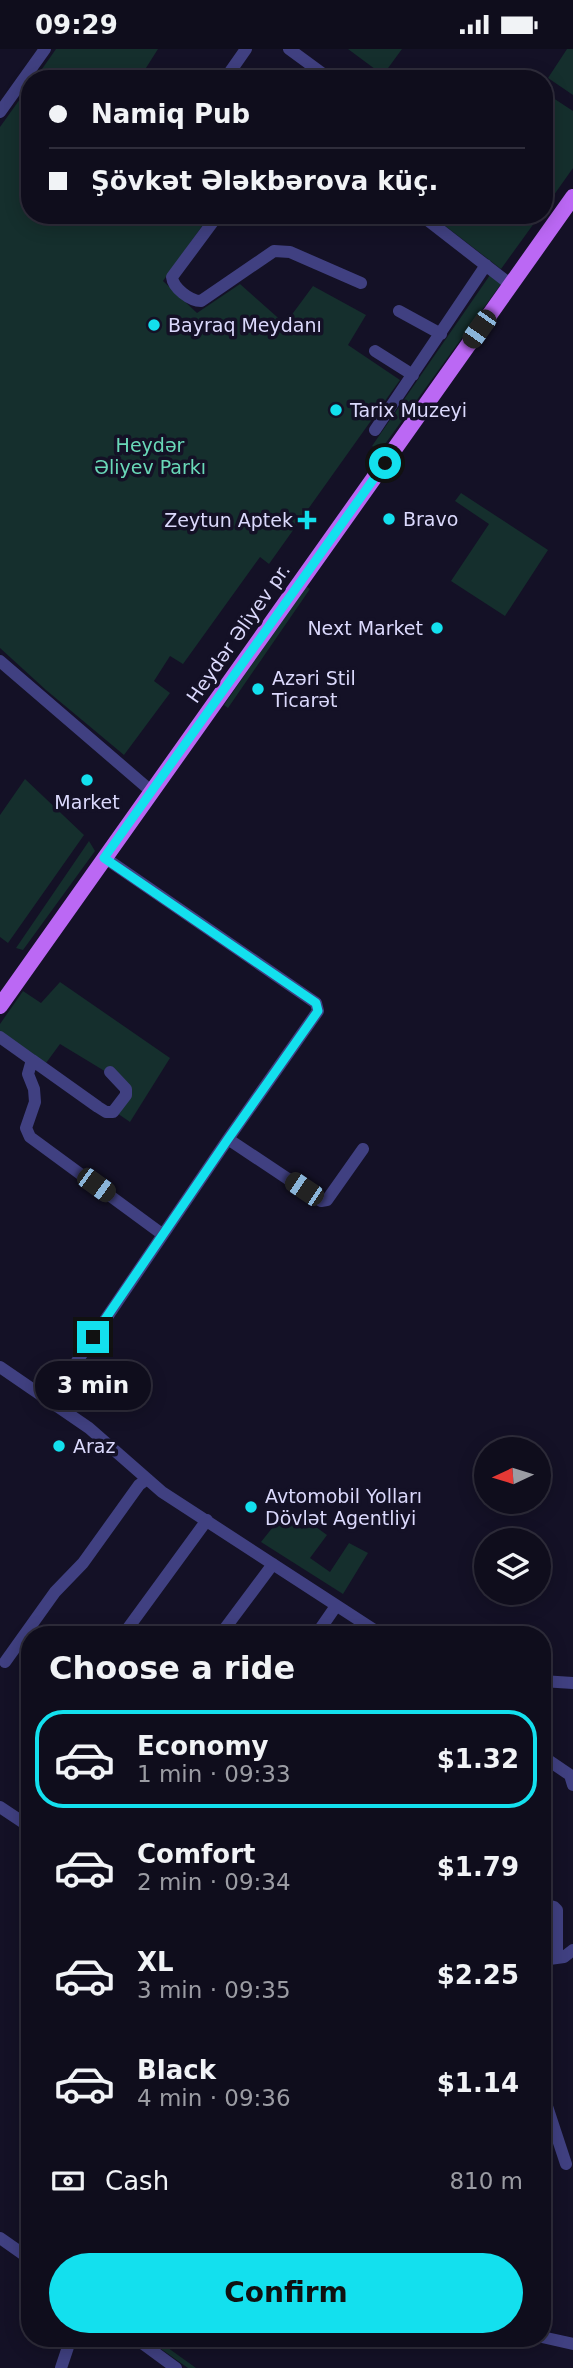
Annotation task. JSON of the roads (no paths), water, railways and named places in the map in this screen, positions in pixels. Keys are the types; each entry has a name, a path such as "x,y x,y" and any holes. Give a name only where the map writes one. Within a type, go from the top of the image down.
{"main road":[{"name":"Heydər Əliyev pr.","path":"0,1006 573,197"}],"street":[{"path":"30,70 45,49"},
{"path":"231,70 246,49"},
{"path":"289,49 318,70"},
{"path":"0,113 21,83"},
{"path":"211,224 172,277 174,284 193,300 205,298 274,251 290,252 361,283"},
{"path":"433,224 511,285"},
{"path":"375,430 486,265"},
{"path":"399,311 441,334"},
{"path":"374,351 413,375"},
{"path":"0,661 151,791"},
{"path":"50,1401 162,1234 317,1015 318,1006 104,858"},
{"path":"0,1037 106,1112 113,1112 126,1095 125,1085 110,1072"},
{"path":"32,1060 28,1074 34,1089 35,1102 26,1128 30,1137 162,1234"},
{"path":"228,1139 321,1201 327,1200 363,1149"},
{"path":"0,1367 99,1436 146,1479 366,1626"},
{"path":"31,1626 55,1592 83,1563 135,1490 146,1479"},
{"path":"130,1626 207,1520"},
{"path":"227,1626 273,1564"},
{"path":"323,1626 337,1606"},
{"path":"5,1662 21,1640"},
{"path":"551,1682 573,1683"},
{"path":"551,1762 570,1775 573,1785"},
{"path":"0,1807 21,1821"},
{"path":"551,1906 557,1910 557,1958"},
{"path":"551,1959 564,1957 573,1950"},
{"path":"551,2118 566,2164"},
{"path":"0,2254 4,2241 21,2253"},
{"path":"551,2339 573,2344"},
{"path":"61,2368 68,2347"},
{"path":"147,2347 176,2368"}],"place":[{"name":"Bayraq Meydanı","path":"154,325"},
{"name":"Tarix Muzeyi","path":"336,410"},
{"name":"Bravo","path":"389,519"},
{"name":"Zeytun Aptek","path":"307,520"},
{"name":"Next Market","path":"437,628"},
{"name":"Azəri Stil Ticarət","path":"258,689"},
{"name":"Market","path":"87,780"},
{"name":"Araz","path":"59,1446"},
{"name":"Avtomobil Yolları Dövlət Agentliyi","path":"251,1507"}],"park label":[{"name":"Heydər Əliyev Parkı","path":"150,456"}]}
